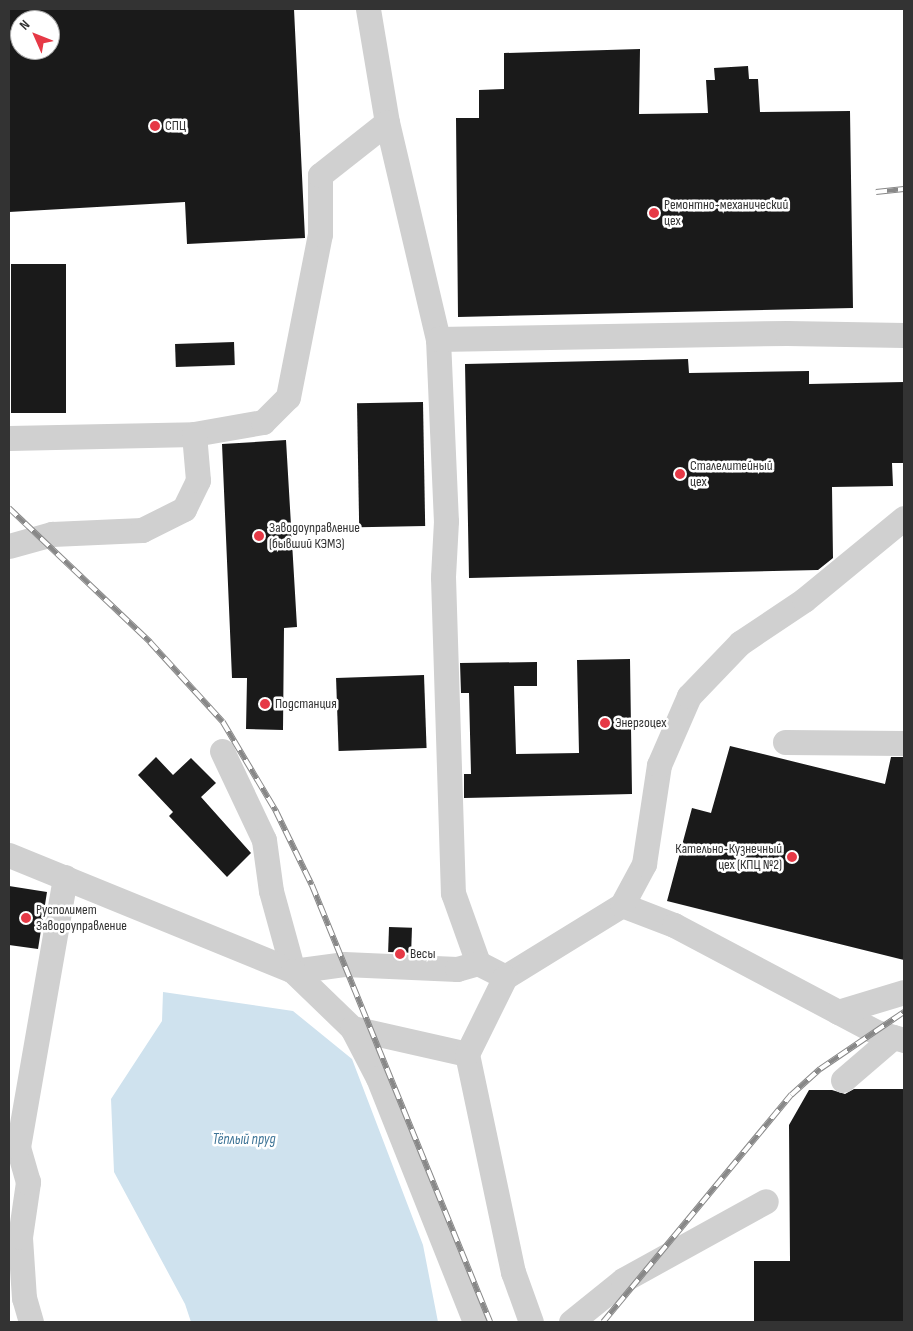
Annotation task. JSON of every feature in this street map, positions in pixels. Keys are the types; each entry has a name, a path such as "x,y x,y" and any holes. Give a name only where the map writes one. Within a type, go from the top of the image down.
{"lane":[{"path":"368,9 387,122 438,339 446,521 443,577 453,892 478,963 505,977"},
{"path":"11,444 194,434 263,422 288,397 320,234 320,175 387,122"},
{"path":"438,339 787,333 904,335"},
{"path":"9,546 52,534 142,530 184,509 198,480 194,434"},
{"path":"531,1322 513,1272 467,1054 505,977 622,905 644,864 659,765 689,696 740,643 811,594 904,518"},
{"path":"785,742 904,743"},
{"path":"222,751 264,840 271,891 293,971"},
{"path":"10,853 65,878 293,971 352,1028 378,1078 475,1322"},
{"path":"31,1322 24,1298 20,1237 28,1182 18,1147 65,878"},
{"path":"622,905 674,925 876,1032 898,1038"},
{"path":"293,971 344,964 457,969 478,963"},
{"path":"838,1012 904,992"},
{"path":"352,1028 467,1054"},
{"path":"843,1080 898,1038"},
{"path":"571,1322 623,1280 766,1201"}],"water":[{"name":"Тёплый пруд","path":"163,992 293,1011 352,1059 423,1245 438,1322 191,1322 185,1304 114,1172 111,1099 162,1021"}],"building":[{"name":"СПЦ","path":"9,9 294,9 305,238 187,244 185,202 9,212"},
{"name":"Ремонтно-механический цех","path":"640,49 639,114 708,113 706,80 715,80 714,68 748,66 749,79 758,79 760,112 850,111 853,308 458,317 456,118 479,118 479,90 504,89 504,53"},
{"path":"11,264 66,264 66,413 11,413"},
{"path":"234,342 235,365 176,367 175,344"},
{"name":"Сталелитейный цех","path":"688,359 689,373 809,371 809,384 904,382 904,463 892,463 893,486 832,487 833,558 818,570 469,578 465,364"},
{"path":"423,402 425,526 359,527 357,403"},
{"name":"Заводоуправление (бывший КЭМЗ)","path":"286,440 297,627 284,628 283,730 246,729 247,678 232,678 222,444"},
{"name":"Энергоцех","path":"630,659 632,794 464,798 464,774 471,774 469,693 461,693 460,663 537,662 537,686 514,686 516,754 579,753 577,660"},
{"path":"424,675 427,748 339,751 336,678"},
{"name":"Кательно-Кузнечный цех (КПЦ №2)","path":"730,746 885,784 891,757 904,757 904,960 667,901 692,808 711,813"},
{"path":"156,757 173,775 191,758 216,783 201,797 251,853 227,877 169,816 173,812 138,775"},
{"name":"Русполимет Заводоуправление","path":"9,886 47,892 38,949 9,945"},
{"path":"389,927 412,928 411,953 388,952"},
{"path":"854,1089 904,1089 904,1322 754,1322 754,1261 790,1261 789,1125 809,1090 832,1090 845,1094"}],"railway":[{"path":"876,192 904,189"},
{"path":"9,508 150,642 223,722 276,811 312,885 490,1322"},
{"path":"603,1322 791,1095 820,1069 904,1012"}],"place":[{"name":"СПЦ","path":"155,126"},
{"name":"Ремонтно-механический цех","path":"654,213"},
{"name":"Сталелитейный цех","path":"680,474"},
{"name":"Заводоуправление (бывший КЭМЗ)","path":"259,536"},
{"name":"Подстанция","path":"265,704"},
{"name":"Энергоцех","path":"605,723"},
{"name":"Кательно-Кузнечный цех (КПЦ №2)","path":"792,857"},
{"name":"Русполимет Заводоуправление","path":"26,918"},
{"name":"Весы","path":"400,954"}]}
